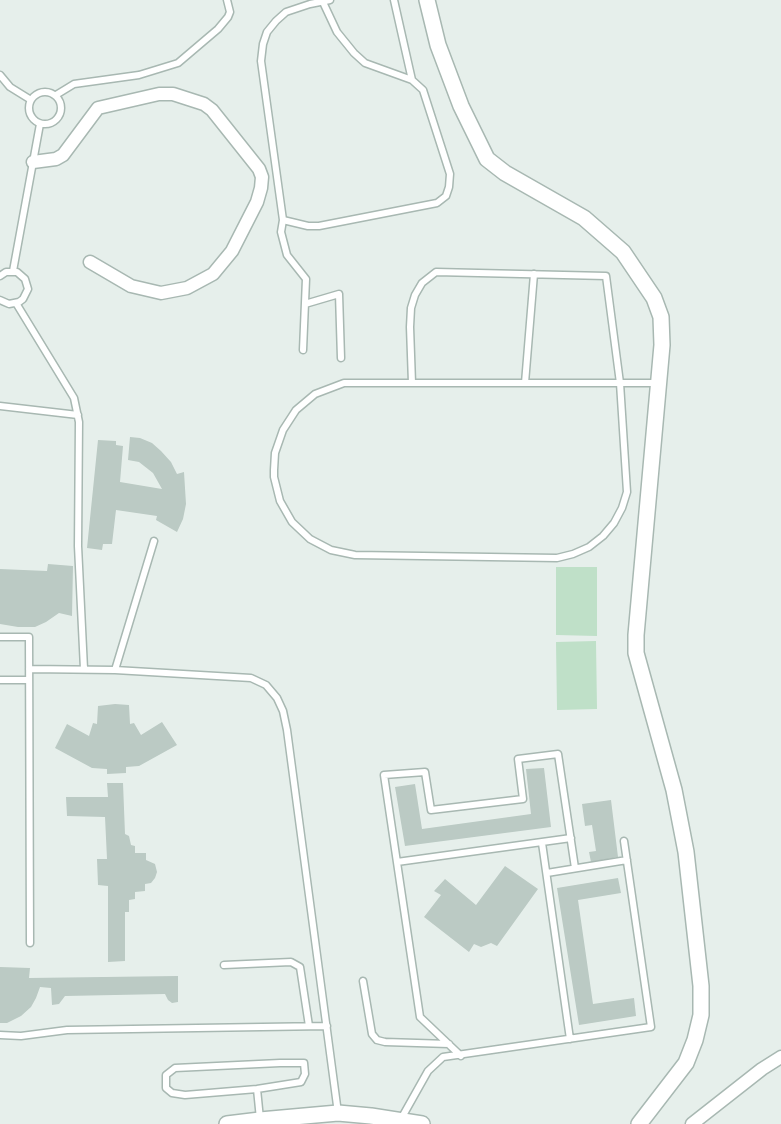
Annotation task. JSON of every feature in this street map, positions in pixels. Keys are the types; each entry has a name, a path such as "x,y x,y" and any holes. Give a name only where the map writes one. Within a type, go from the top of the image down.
{"street":[{"path":"427,0 438,45 461,106 486,159 505,173 584,218 623,252 654,298 661,317 662,345 636,653 674,790 686,852 701,986 701,1015 695,1040 686,1062 639,1124"},
{"path":"33,162 56,159 63,155 98,108 159,94 173,94 204,104 212,110 259,169 262,177 257,202 232,251 213,274 187,288 161,293 131,286 90,262"},
{"path":"692,1124 762,1069 781,1057"},
{"path":"227,1124 338,1113 404,1122"}],"lane":[{"path":"56,95 74,84 139,75 178,63 218,29 228,17 230,12 227,0"},
{"path":"283,220 300,225 319,226 437,203 446,196 449,187 450,174 423,90 412,80 365,63 354,53 337,32 325,0 286,12 276,21 267,32 261,61 283,220 281,232 287,255 306,279 303,350"},
{"path":"394,0 412,80"},
{"path":"0,75 10,87 31,100"},
{"path":"45,92 56,95 62,105 60,115 53,123 40,124 30,116 31,100 35,95 45,92"},
{"path":"14,271 40,124"},
{"path":"0,276 14,271 22,274 28,284 23,299 9,304 0,300"},
{"path":"412,383 411,308 418,289 432,274 436,272 606,276 620,383 627,492 614,523 589,547 557,558 355,555 331,550 310,539 292,522 280,501 274,477 275,453 283,430 296,410 315,394 344,383 412,383 525,383 620,383 659,383"},
{"path":"525,383 534,274"},
{"path":"305,304 339,294 341,358"},
{"path":"16,303 74,398 78,415 78,546 84,669"},
{"path":"0,406 78,415"},
{"path":"115,670 154,541"},
{"path":"0,637 29,637 30,943"},
{"path":"29,669 115,670 251,678 266,686 277,698 283,711 287,730 338,1113"},
{"path":"0,680 29,680"},
{"path":"461,1056 420,1017 384,775 425,772 431,810 523,799 518,759 558,754 575,868"},
{"path":"397,862 571,838"},
{"path":"404,1122 428,1071 443,1057 651,1027 624,841"},
{"path":"542,843 570,1039"},
{"path":"547,873 627,860"},
{"path":"224,965 291,962 300,967 309,1026"},
{"path":"363,981 372,1034 377,1040 449,1044"},
{"path":"0,1035 21,1036 67,1030 327,1026"},
{"path":"304,1063 305,1074 301,1083 257,1089 172,1094 166,1088 166,1076 175,1068 304,1063"},
{"path":"257,1089 260,1120"}],"green space":[{"path":"556,567 597,567 597,636 556,635"},
{"path":"596,641 597,709 557,710 556,642"}],"building":[{"path":"130,437 152,443 171,462 177,474 184,472 186,504 183,519 177,532 156,520 157,516 116,510 112,544 103,544 102,550 87,548 98,440 116,441 116,445 123,446 120,482 162,489 153,473 139,462 128,460"},
{"path":"48,564 73,566 72,616 59,613 35,627 0,624 0,569 47,571"},
{"path":"129,705 130,724 134,723 141,735 162,722 177,745 139,766 126,767 126,773 107,774 107,769 92,768 55,748 67,724 89,736 93,723 97,724 98,706"},
{"path":"544,768 551,827 405,846 395,787 415,784 422,829 531,814 526,769"},
{"path":"107,783 123,783 125,834 129,836 131,845 135,846 135,853 146,853 146,860 155,864 157,872 151,883 145,884 145,891 135,892 135,899 129,900 129,912 125,912 125,961 108,962 108,886 98,885 97,859 107,859 105,817 67,816 66,797 108,797"},
{"path":"611,800 618,857 591,862 589,852 596,851 592,825 585,826 582,804"},
{"path":"505,866 538,889 497,946 491,943 481,947 474,944 469,952 424,917 441,895 434,891 445,879 476,905"},
{"path":"618,878 621,893 578,900 593,1004 634,998 636,1016 579,1025 557,888"},
{"path":"0,967 30,968 29,978 178,976 178,1002 172,1003 165,994 65,996 59,1004 52,1005 51,988 40,987 31,1007 21,1016 7,1023 0,1023"}]}
